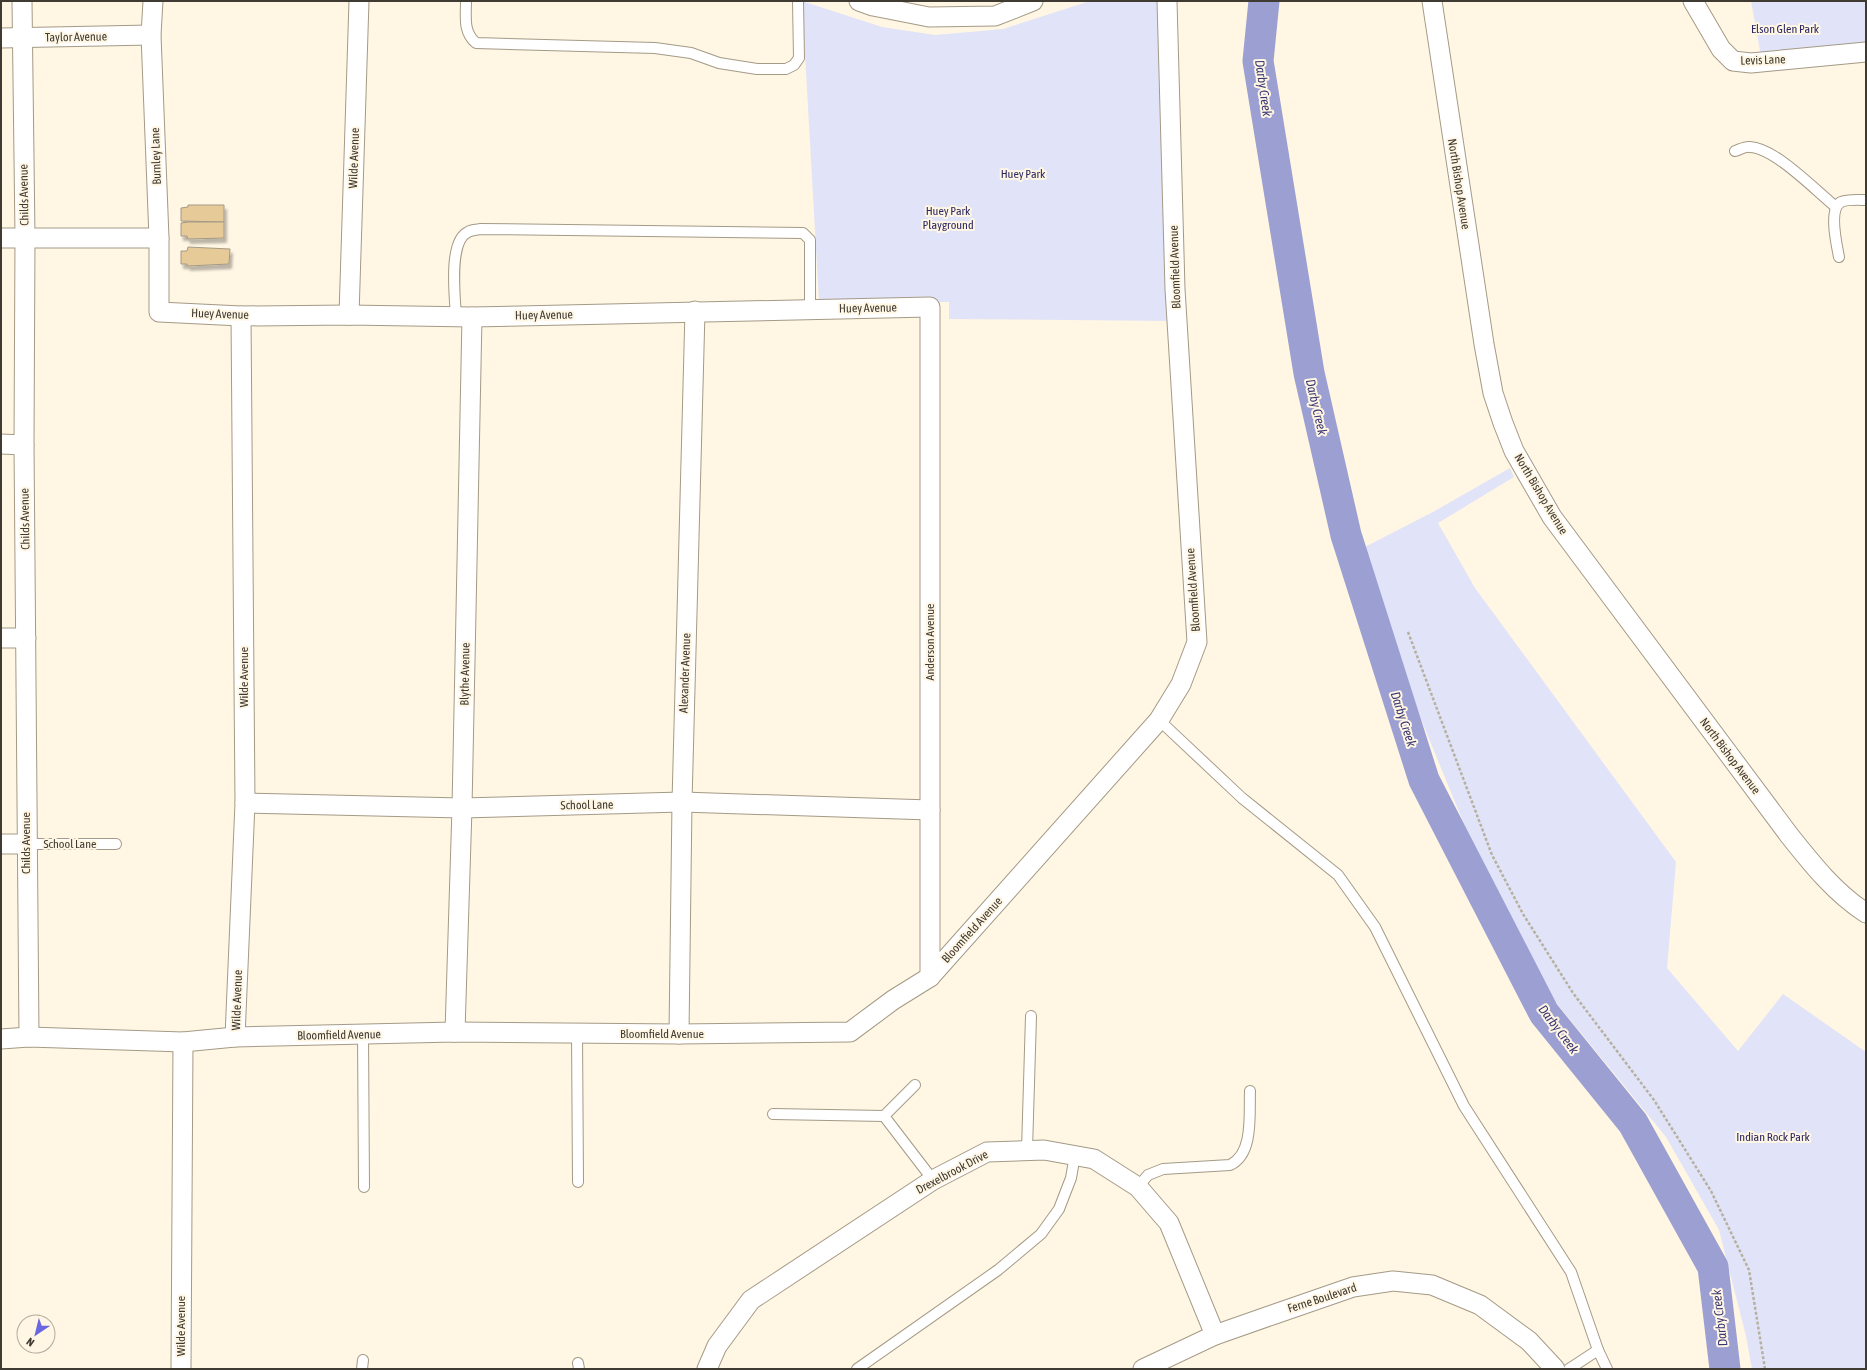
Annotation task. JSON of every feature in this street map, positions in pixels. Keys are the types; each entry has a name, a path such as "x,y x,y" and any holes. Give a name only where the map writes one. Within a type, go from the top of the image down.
{"street":[{"name":"Childs Avenue","path":"22,1 25,238 24,445 26,844 29,1038"},
{"name":"Burnley Lane","path":"152,1 150,35 159,238 159,312"},
{"name":"Wilde Avenue","path":"349,315 358,1"},
{"path":"859,1 873,6 929,17 995,16 1033,1"},
{"name":"Bloomfield Avenue","path":"1,1039 29,1038 183,1042 235,1037 455,1032 679,1034 850,1032 893,1000 930,977 1159,720 1181,684 1197,642 1175,289 1167,1"},
{"name":"North Bishop Avenue","path":"1432,1 1484,344 1493,393 1514,451 1552,517 1788,835 1825,880 1851,904 1866,913"},
{"name":"Levis Lane","path":"1693,1 1721,49 1733,61 1751,63 1866,52"},
{"name":"Taylor Avenue","path":"1,38 150,35"},
{"path":"1,238 159,238"},
{"name":"Huey Avenue","path":"159,312 240,316 464,316 930,307"},
{"name":"Anderson Avenue","path":"930,307 930,977"},
{"name":"Alexander Avenue","path":"679,1034 682,802 695,311"},
{"name":"Wilde Avenue","path":"235,1037 245,803 240,316"},
{"name":"Blythe Avenue","path":"455,1032 462,808 464,316"},
{"path":"1,444 24,445"},
{"path":"1,638 26,638"},
{"name":"School Lane","path":"245,803 462,808 682,802 930,810"},
{"name":"School Lane","path":"1,844 26,844"},
{"name":"Wilde Avenue","path":"181,1369 183,1042"},
{"name":"Drexelbrook Drive","path":"708,1369 717,1346 751,1300 933,1180 987,1152 1044,1150 1094,1159 1138,1187 1169,1223 1215,1335"},
{"name":"Ferne Boulevard","path":"1143,1369 1215,1335 1353,1287 1393,1281 1432,1285 1480,1305 1528,1341 1555,1369"}],"lane":[{"path":"466,1 466,29 470,38 476,43 655,48 691,54 719,63 757,69 786,69 794,65 799,58 798,1"},
{"path":"1735,151 1749,146 1769,152 1836,207"},
{"path":"1838,257 1834,217 1836,207 1841,202 1866,200"},
{"path":"464,316 455,252 460,240 466,232 480,229 803,233 810,240 810,309"},
{"path":"1159,720 1242,798 1338,875 1375,927 1464,1106 1571,1272 1598,1350 1607,1369"},
{"name":"School Lane","path":"26,844 116,844"},
{"path":"1027,1150 1031,1016"},
{"path":"577,1033 578,1182"},
{"path":"364,1034 364,1187"},
{"path":"773,1114 884,1116 914,1086"},
{"path":"1138,1187 1148,1175 1163,1169 1230,1166 1238,1162 1247,1141 1250,1091"},
{"path":"884,1116 933,1180"},
{"path":"857,1369 998,1270 1041,1234 1059,1209 1071,1178 1075,1155"},
{"path":"1569,1369 1598,1350"}],"path":[{"path":"1408,632 1492,855 1523,914 1573,993 1654,1100 1711,1191 1750,1270 1765,1369"}],"green space":[{"name":"Huey Park","path":"802,1 882,27 935,35 1003,29 1090,1 1157,1 1164,8 1173,321 949,319 949,302 819,302"},
{"name":"Elson Glen Park","path":"1751,1 1866,1 1866,47 1762,62"},
{"name":"Indian Rock Park","path":"1510,468 1514,477 1438,523 1475,588 1676,862 1667,968 1738,1051 1783,994 1866,1052 1866,1369 1752,1369 1746,1336 1719,1230 1666,1137 1518,956 1353,553 1431,513"}],"building":[{"path":"188,205 224,205 224,222 181,221 181,208 188,207"},
{"path":"224,222 224,238 188,239 187,236 181,236 181,223"},
{"path":"188,247 230,249 229,264 188,266 187,264 181,264 181,251 187,251"}],"waterway":[{"name":"Darby Creek","path":"1264,1 1258,61 1309,373 1346,535 1424,780 1544,1013 1633,1123 1713,1267 1725,1369"}],"park label":[{"name":"Huey Park Playground","path":"948,218"}]}
